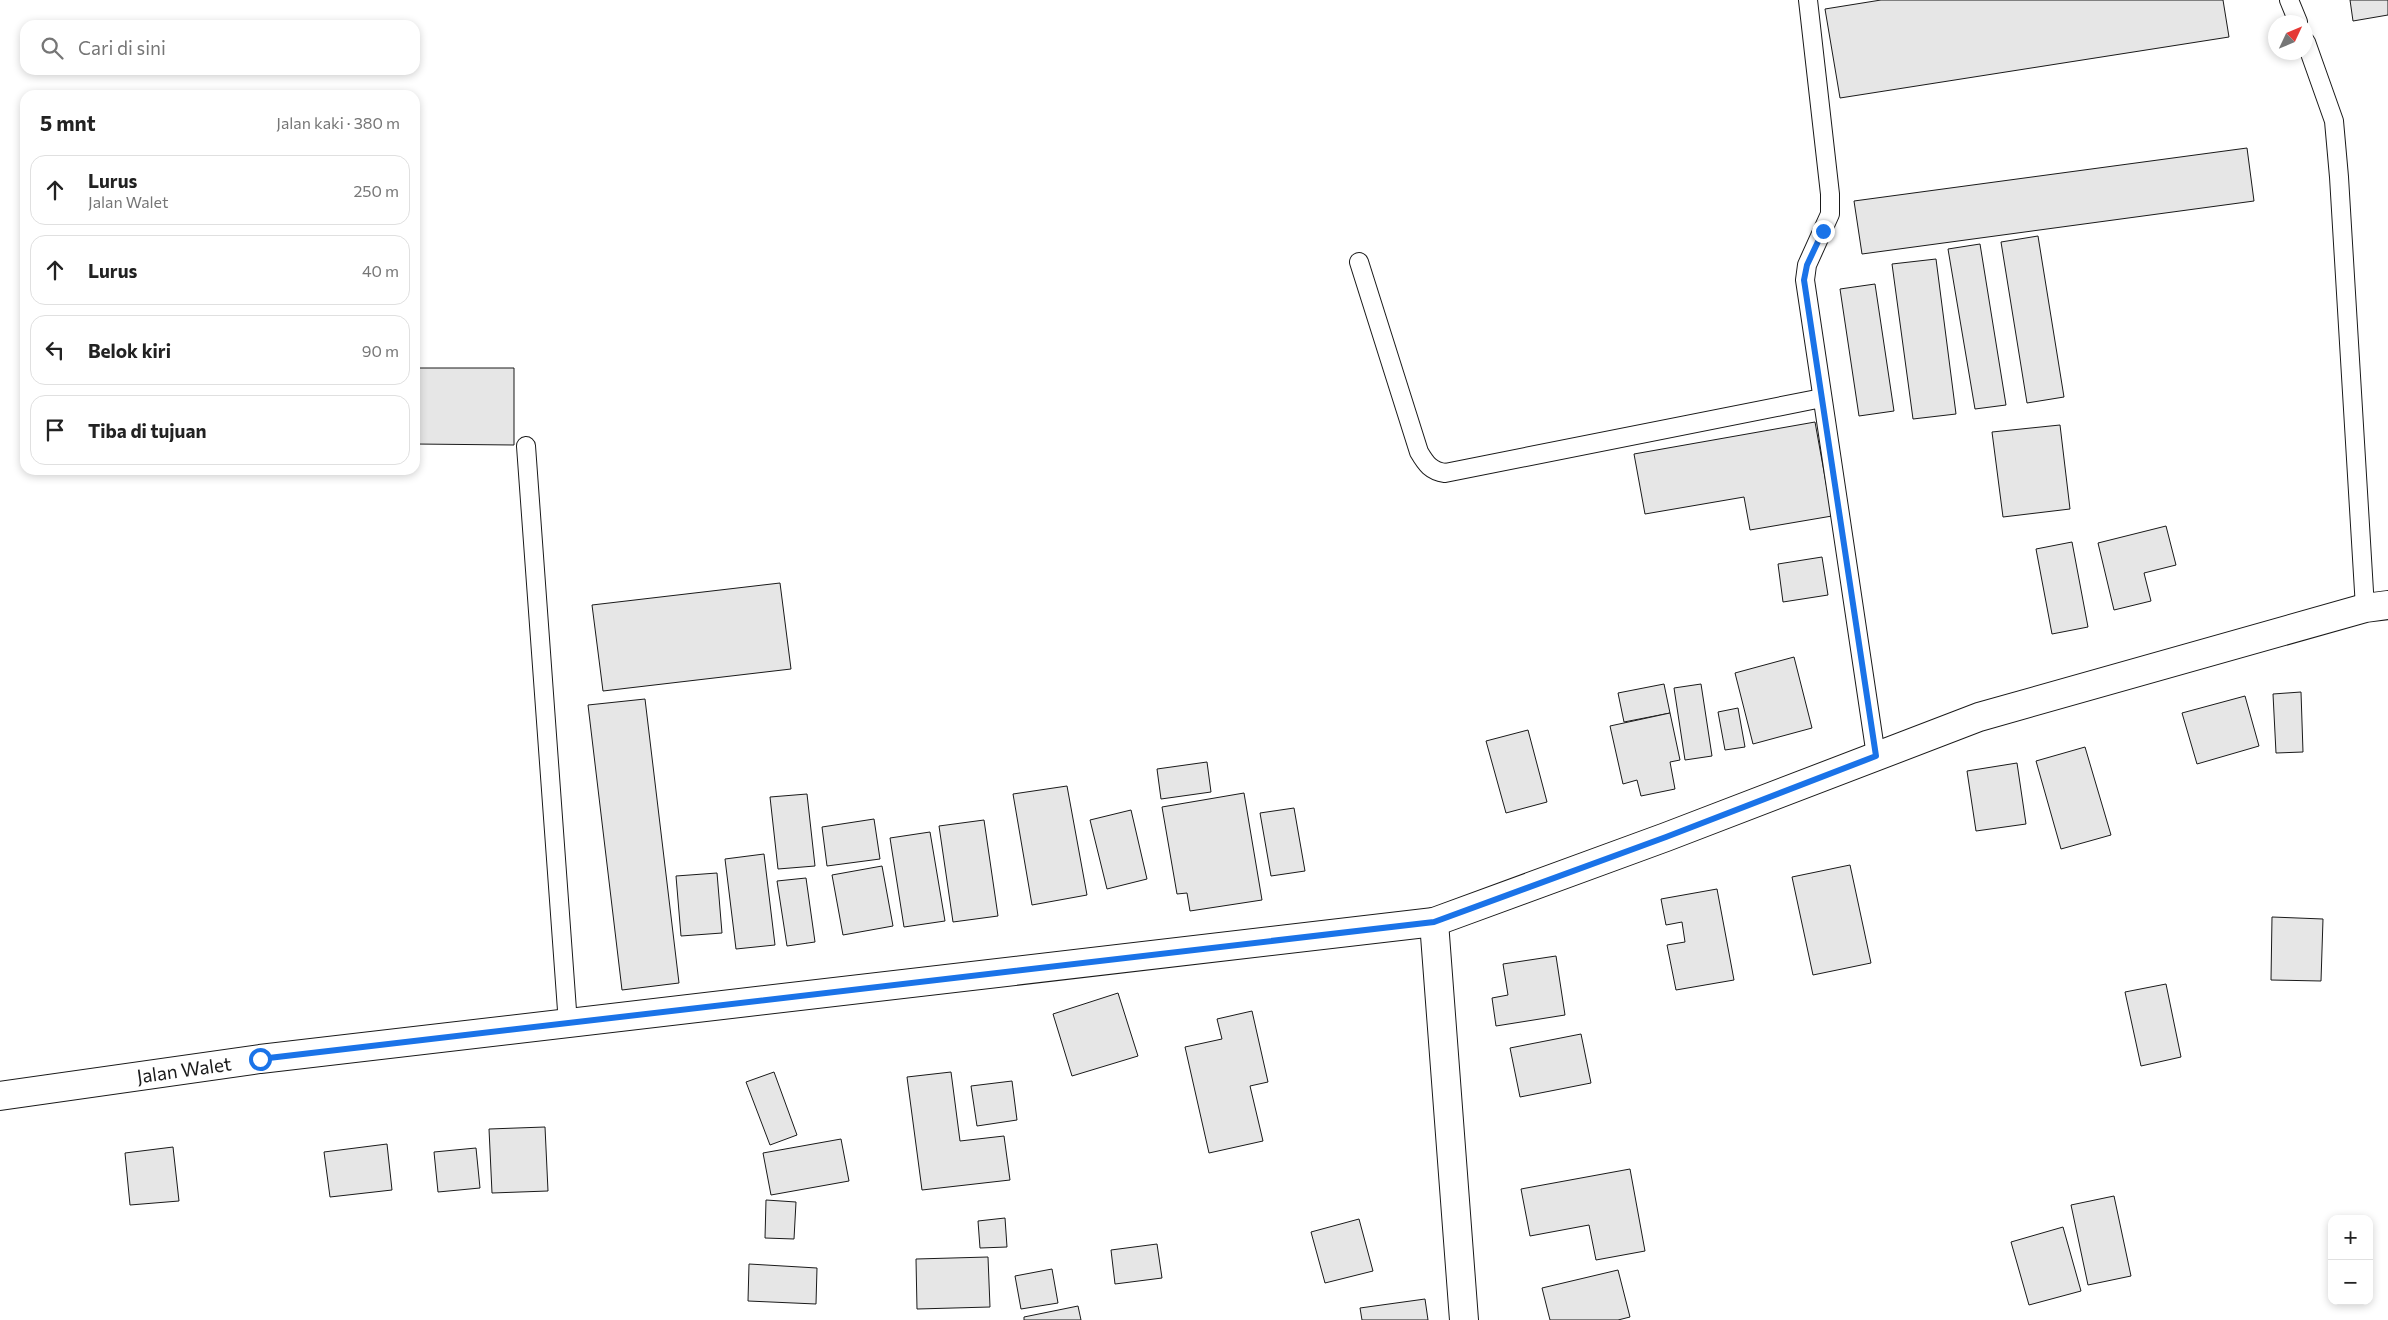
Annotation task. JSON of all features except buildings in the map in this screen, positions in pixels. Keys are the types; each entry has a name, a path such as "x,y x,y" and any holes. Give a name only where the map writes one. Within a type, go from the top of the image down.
{"street":[{"name":"Jalan Walet","path":"0,1096 260,1059 1434,922 1666,837 1979,717 2376,607"},
{"path":"1434,922 1464,1320"}],"lane":[{"path":"1808,0 1830,194 1830,214 1807,265 1804,280 1876,756"},
{"path":"2290,0 2295,15"},
{"path":"2312,60 2334,120 2376,607"},
{"path":"1359,262 1419,452 1426,464 1434,472 1445,474 1822,398"},
{"path":"526,446 568,1024"}],"route":[{"path":"260,1059 1434,922 1666,837 1876,756 1804,280 1807,265 1823,231"}]}
